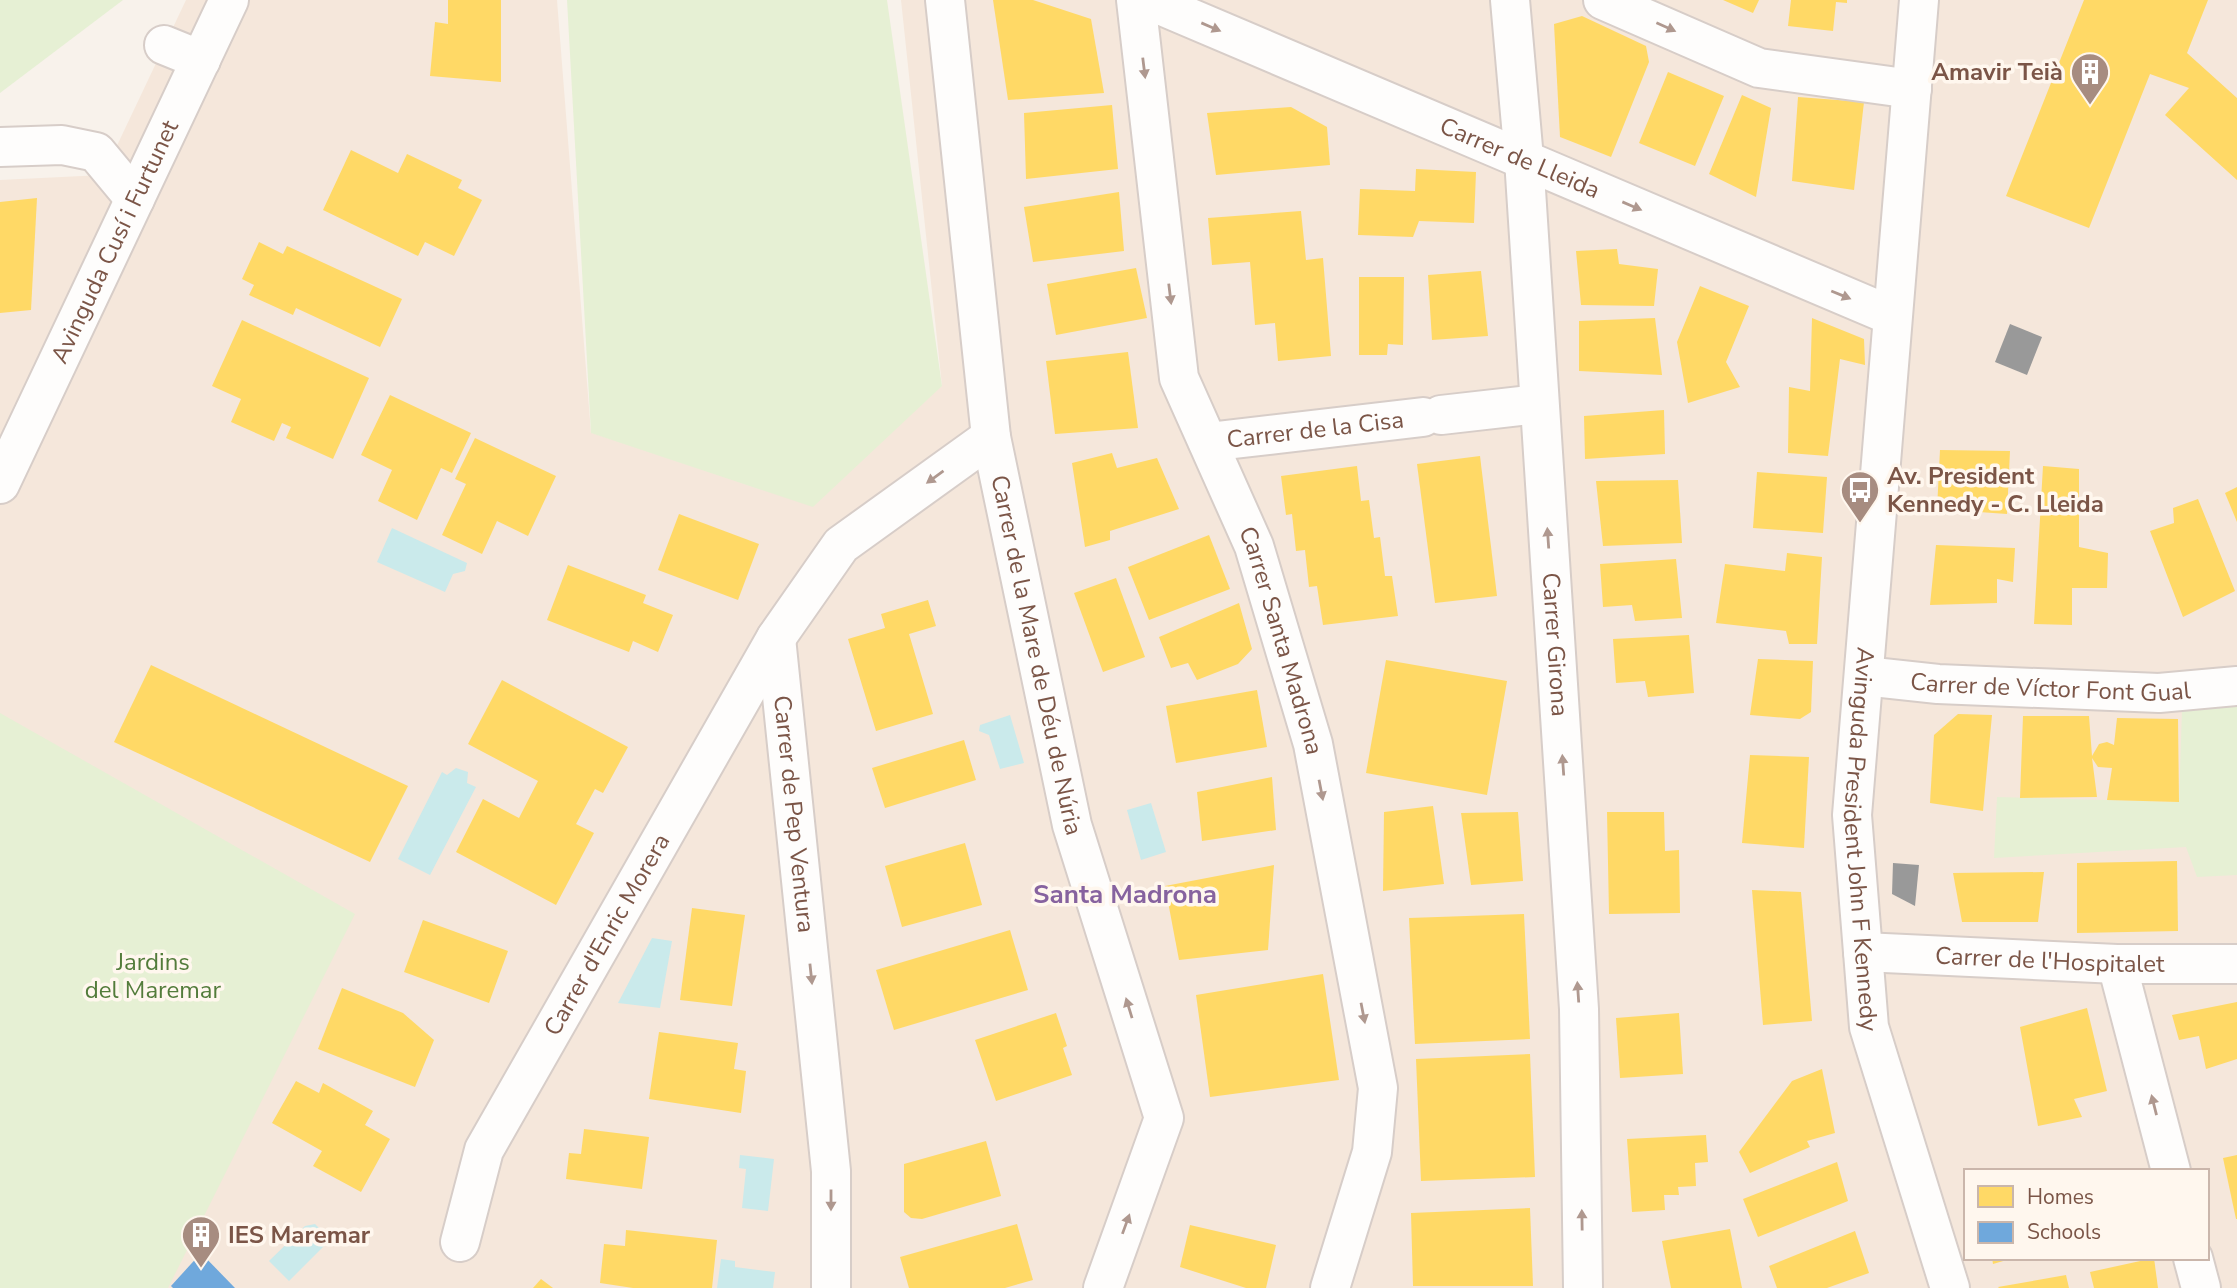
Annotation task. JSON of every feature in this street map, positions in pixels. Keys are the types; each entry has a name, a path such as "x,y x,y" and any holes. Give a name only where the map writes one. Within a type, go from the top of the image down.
{"street":[{"name":"Avinguda Cusí i Furtunet","path":"5,465 229,0"},
{"name":"Carrer de la Mare de Déu de Núria","path":"945,0 990,437 1072,825 1164,1118 1102,1288"},
{"name":"Carrer Santa Madrona","path":"1136,0 1179,378 1254,546 1313,744 1378,1088 1372,1152 1330,1288"},
{"name":"Carrer de Lleida","path":"1148,0 1892,316"},
{"name":"Carrer Girona","path":"1510,0 1524,159 1579,1009 1583,1288"},
{"path":"1604,0 1759,68 1912,89"},
{"name":"Avinguda President John F Kennedy","path":"1919,0 1852,815 1868,1027 1950,1288"},
{"path":"164,45 201,60"},
{"path":"0,147 62,145 96,152 135,199"},
{"name":"Carrer de la Cisa","path":"1208,442 1539,404"},
{"path":"776,638 841,545 990,437"},
{"name":"Carrer d'Enric Morera","path":"460,1242 484,1150 776,638"},
{"name":"Carrer de Pep Ventura","path":"776,638 831,1171 831,1288"},
{"name":"Carrer de Víctor Font Gual","path":"1864,676 1938,684 2159,693 2237,686"},
{"name":"Carrer de l'Hospitalet","path":"1863,952 2117,964 2237,964"},
{"path":"2117,964 2170,1169"},
{"path":"2194,1260 2201,1288"}],"shaded area":[{"path":"186,0 557,0 591,433 942,386 901,0 2237,0 2237,1288 0,1288 0,180 103,175"}],"green space":[{"path":"0,0 123,0 0,93"},
{"path":"567,0 887,0 942,386 813,507 591,433"},
{"path":"2237,695 2237,875 2197,877 2186,847 1994,858 1997,797 2179,802 2182,709"},
{"name":"Jardins del Maremar","path":"0,713 355,914 168,1288 0,1288"}],"water":[{"path":"392,528 467,563 465,571 453,574 445,592 377,562"},
{"path":"1010,715 1024,763 1000,769 989,735 979,731 980,725"},
{"path":"456,768 468,772 467,783 476,787 430,875 398,859 442,772 447,775"},
{"path":"1151,803 1166,852 1141,860 1127,810"},
{"path":"652,938 672,941 660,1008 618,1003"},
{"path":"740,1155 774,1159 768,1211 742,1208 746,1169 739,1168"},
{"path":"315,1224 326,1235 325,1245 289,1281 269,1261 305,1226"},
{"path":"721,1259 735,1261 735,1267 775,1272 773,1288 717,1288"}],"building: Homes":[{"path":"448,0 501,0 501,82 430,76 435,22 448,24"},
{"path":"993,0 1033,0 1091,19 1104,93 1008,100"},
{"path":"1723,0 1759,0 1753,13"},
{"path":"1791,0 1847,0 1847,3 1836,2 1833,31 1788,26"},
{"name":"Amavir Teià","path":"2084,0 2208,0 2187,53 2237,98 2237,180 2165,115 2189,88 2150,74 2089,228 2006,196"},
{"path":"1582,16 1646,46 1649,62 1611,157 1560,137 1554,24"},
{"path":"1668,72 1724,96 1695,166 1639,143"},
{"path":"1742,95 1771,108 1756,197 1709,174"},
{"path":"1798,97 1864,102 1854,190 1792,181"},
{"path":"1112,105 1118,169 1026,179 1024,113"},
{"path":"1291,107 1327,127 1330,165 1216,175 1207,113"},
{"path":"351,150 398,173 407,154 462,180 458,188 482,200 454,256 425,242 418,256 323,210"},
{"path":"1416,169 1476,172 1474,223 1419,221 1413,237 1358,235 1360,189 1415,191"},
{"path":"1119,192 1124,251 1033,262 1024,207"},
{"path":"37,198 31,310 0,313 0,202"},
{"path":"1301,211 1306,260 1323,258 1331,356 1278,361 1275,323 1255,325 1250,262 1212,265 1208,218"},
{"path":"259,242 283,254 287,246 402,299 380,347 296,308 293,315 249,295 254,285 242,279"},
{"path":"1617,249 1619,264 1658,269 1654,306 1581,305 1576,251"},
{"path":"1136,268 1147,318 1056,335 1047,284"},
{"path":"1481,271 1488,336 1432,340 1428,275"},
{"path":"1359,277 1404,277 1403,345 1388,344 1387,355 1359,355"},
{"path":"1700,286 1749,306 1726,362 1740,387 1688,403 1677,342"},
{"path":"1655,318 1662,375 1579,371 1579,321"},
{"path":"1812,318 1864,339 1865,365 1840,359 1828,456 1788,453 1789,387 1810,391"},
{"path":"242,320 369,378 333,459 286,438 291,427 282,423 274,441 231,422 241,399 212,386"},
{"path":"1128,352 1138,428 1055,434 1046,361"},
{"path":"390,395 471,433 452,473 441,468 417,520 378,501 392,470 361,455"},
{"path":"1664,410 1665,454 1585,459 1584,416"},
{"path":"475,438 556,476 528,536 497,521 482,554 442,535 466,484 455,479"},
{"path":"1940,450 2010,451 2007,514 1937,509"},
{"path":"1112,453 1117,468 1157,458 1179,509 1110,531 1110,540 1085,547 1072,463"},
{"path":"1480,456 1497,596 1435,603 1417,464"},
{"path":"1357,466 1361,501 1369,500 1374,538 1380,537 1385,576 1392,576 1398,616 1323,625 1317,586 1309,587 1305,550 1296,551 1292,514 1286,515 1281,476"},
{"path":"2043,466 2079,469 2079,547 2108,553 2107,588 2072,588 2072,625 2034,624"},
{"path":"1757,472 1827,477 1823,533 1753,528"},
{"path":"1678,480 1682,543 1603,546 1596,481"},
{"path":"2237,487 2237,522 2225,493"},
{"path":"2198,499 2235,591 2183,617 2150,531 2174,523 2173,508"},
{"path":"679,514 759,544 738,600 658,570"},
{"path":"1209,535 1230,589 1149,620 1128,567"},
{"path":"1936,545 2015,548 2013,582 1997,579 1997,603 1930,605"},
{"path":"1787,553 1822,557 1817,644 1789,644 1786,631 1716,623 1725,564 1785,571"},
{"path":"1676,559 1682,618 1635,621 1632,605 1603,607 1600,564"},
{"path":"568,565 646,595 643,603 673,615 658,652 633,641 629,652 547,620"},
{"path":"1116,578 1145,657 1103,672 1074,593"},
{"path":"928,600 936,626 909,634 933,714 876,731 848,639 885,628 881,614"},
{"path":"1239,603 1252,649 1238,664 1197,680 1188,663 1171,668 1159,637"},
{"path":"1689,635 1694,693 1648,697 1645,681 1616,683 1613,639"},
{"path":"1758,659 1813,661 1811,712 1800,719 1750,715"},
{"path":"1386,660 1507,681 1487,795 1366,773"},
{"path":"151,665 408,786 370,862 114,742"},
{"path":"502,680 628,747 603,793 595,789 576,824 594,833 556,905 456,852 483,799 519,818 538,781 468,744"},
{"path":"1257,690 1267,747 1176,763 1166,706"},
{"path":"1958,714 1992,715 1983,811 1930,803 1934,735"},
{"path":"2023,716 2089,716 2092,756 2099,744 2107,742 2114,745 2117,718 2178,719 2179,802 2107,800 2112,768 2098,767 2092,758 2097,797 2020,798"},
{"path":"964,740 976,780 885,808 872,768"},
{"path":"1750,755 1809,757 1804,848 1742,843"},
{"path":"1272,777 1276,830 1202,841 1197,792"},
{"path":"1433,806 1444,884 1383,891 1384,812"},
{"path":"1518,812 1523,881 1471,885 1461,813"},
{"path":"1607,812 1664,812 1665,851 1679,850 1680,913 1609,914"},
{"path":"965,843 982,905 902,927 885,866"},
{"path":"2177,861 2178,931 2077,933 2077,863"},
{"path":"1274,865 1268,950 1179,960 1165,886"},
{"path":"2044,872 2038,922 1962,922 1953,873"},
{"path":"1752,890 1801,892 1812,1021 1763,1025"},
{"path":"692,908 745,915 732,1006 680,1000"},
{"path":"1524,914 1530,1039 1415,1044 1409,918"},
{"path":"423,920 508,951 489,1003 404,972"},
{"path":"1010,930 1028,990 894,1030 876,970"},
{"path":"1323,974 1339,1080 1210,1097 1196,995"},
{"path":"342,988 403,1013 434,1040 415,1087 318,1049"},
{"path":"2237,1002 2237,1059 2206,1069 2199,1036 2179,1040 2172,1015"},
{"path":"2087,1008 2107,1091 2074,1099 2082,1117 2038,1126 2020,1027"},
{"path":"1056,1013 1067,1046 1063,1048 1072,1075 996,1101 975,1040"},
{"path":"1679,1013 1683,1074 1620,1078 1616,1018"},
{"path":"659,1032 738,1043 734,1069 746,1071 741,1113 649,1099"},
{"path":"1530,1054 1535,1177 1421,1181 1416,1059"},
{"path":"1822,1069 1835,1133 1807,1141 1810,1147 1750,1173 1739,1152 1792,1081"},
{"path":"296,1081 319,1093 323,1083 373,1111 365,1125 390,1139 361,1192 313,1166 322,1151 272,1123"},
{"path":"584,1129 649,1137 642,1189 566,1179 569,1153 581,1154"},
{"path":"1706,1135 1708,1162 1695,1163 1696,1186 1678,1187 1679,1195 1664,1195 1665,1210 1632,1212 1627,1139"},
{"path":"986,1141 1001,1196 922,1219 911,1218 904,1212 904,1164"},
{"path":"2237,1155 2237,1219 2236,1219 2223,1158"},
{"path":"1837,1162 1848,1201 1758,1237 1743,1199"},
{"path":"1530,1208 1533,1286 1413,1286 1411,1213"},
{"path":"1017,1224 1033,1280 1005,1288 909,1288 900,1257"},
{"path":"1190,1225 1276,1245 1266,1288 1246,1288 1180,1267"},
{"path":"1730,1229 1742,1288 1671,1288 1662,1241"},
{"path":"626,1230 717,1240 712,1288 633,1288 600,1283 604,1244 625,1246"},
{"path":"1855,1231 1869,1273 1827,1288 1777,1288 1769,1266"},
{"path":"2154,1260 2158,1288 2094,1288 2090,1272"},
{"path":"2066,1275 2069,1288 1998,1287"},
{"path":"541,1279 553,1288 533,1288"}],"building: Schools":[{"name":"IES Maremar","path":"201,1253 235,1288 171,1286"}],"building: Industry":[{"path":"2010,324 2042,337 2027,375 1995,362"},
{"path":"1893,863 1919,865 1915,906 1892,894"}],"place":[{"name":"Amavir Teià","path":"2090,106"},
{"name":"Av. President Kennedy - C. Lleida","path":"1860,524"},
{"name":"IES Maremar","path":"201,1269"}],"district":[{"name":"Santa Madrona","path":"1125,894"}]}
